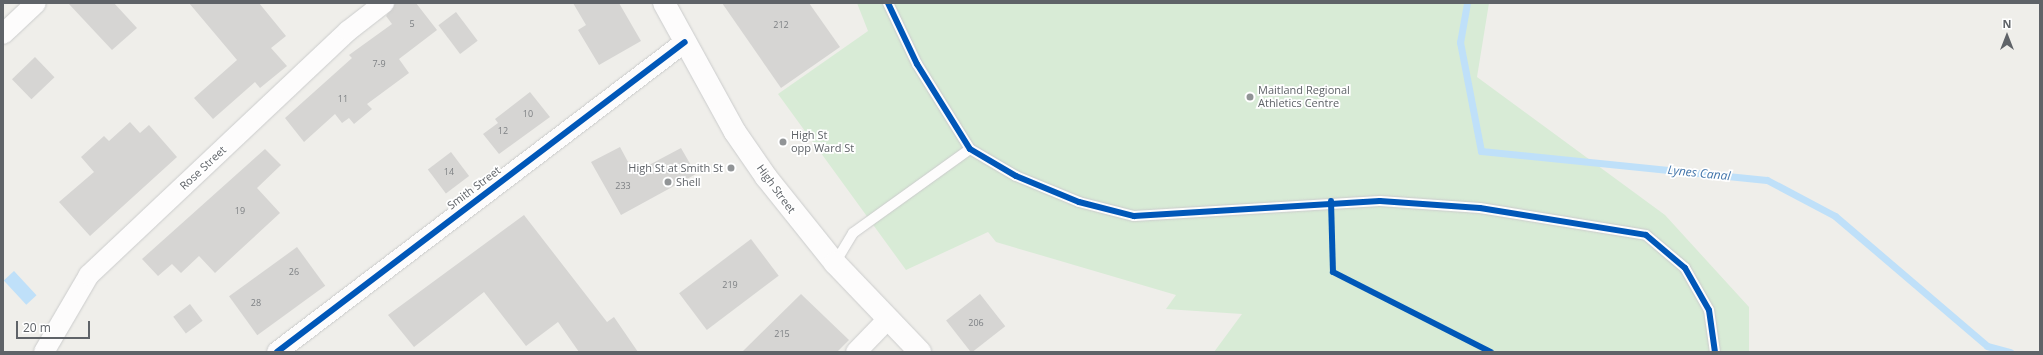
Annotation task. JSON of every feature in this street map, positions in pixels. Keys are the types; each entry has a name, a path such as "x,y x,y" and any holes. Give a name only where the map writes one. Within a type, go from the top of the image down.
{"main road":[{"name":"High Street","path":"664,3 752,157 835,263 920,352"}],"street":[{"path":"3,34 36,3"},
{"name":"Rose Street","path":"44,352 89,275 348,30 384,3"},
{"name":"Smith Street","path":"277,352 685,42"},
{"path":"856,352 888,319"}],"lane":[{"path":"888,3 917,64 970,149 1016,176 1079,202 1134,216 1380,201 1480,208 1646,236 1686,268 1709,310 1714,352"},
{"path":"835,263 853,233 970,149"}],"green space":[{"path":"857,3 1489,3 1477,77 1665,215 1749,307 1749,352 1214,352 1242,314 1166,309 1176,295 996,242 988,232 906,270 778,94 868,31"}],"water":[{"path":"14,271 37,295 26,305 4,281"}],"building":[{"path":"68,3 114,3 137,28 112,50"},
{"path":"189,3 259,3 286,36 271,48 287,66 260,88 255,82 213,119 194,98 237,60"},
{"path":"395,3 416,3 437,30 399,59 409,73 367,104 372,109 354,124 349,118 342,123 335,114 304,142 285,118 352,58 349,55 392,24 386,16"},
{"path":"573,3 619,3 641,41 599,65 578,30 586,25"},
{"path":"722,3 809,3 840,47 781,88"},
{"path":"456,12 478,41 460,54 438,25"},
{"path":"35,57 54,77 31,99 12,79"},
{"path":"530,92 550,117 499,154 483,134 498,123 495,119"},
{"path":"130,122 140,133 149,125 177,157 90,236 59,202 94,172 81,157 104,136 109,141"},
{"path":"620,147 634,173 681,148 696,174 621,215 591,162"},
{"path":"265,149 281,165 257,188 280,213 215,273 199,256 181,273 172,264 158,276 142,259"},
{"path":"451,152 469,176 446,193 428,169"},
{"path":"524,215 607,322 614,317 638,352 579,352 558,322 526,346 484,292 414,347 388,315"},
{"path":"751,239 779,276 707,330 679,293"},
{"path":"297,247 325,286 257,335 229,296"},
{"path":"801,294 849,340 837,352 742,352"},
{"path":"980,294 1005,326 971,352 946,320"},
{"path":"190,304 203,321 186,333 173,317"}],"waterway":[{"name":"Lynes Canal","path":"1467,3 1460,42 1481,151 1767,180 1835,216 1987,346 2010,352"}],"cycle path":[{"path":"888,3 917,64 970,149 1016,176 1079,202 1134,216 1380,201 1480,208 1646,235 1685,268 1709,310 1715,352"},
{"path":"277,352 685,42"},
{"path":"1331,201 1333,272 1491,352"}],"place":[{"name":"Maitland Regional Athletics Centre","path":"1250,97"},
{"name":"High St opp Ward St","path":"783,142"},
{"name":"High St at Smith St","path":"731,168"},
{"name":"Shell","path":"668,182"}]}
